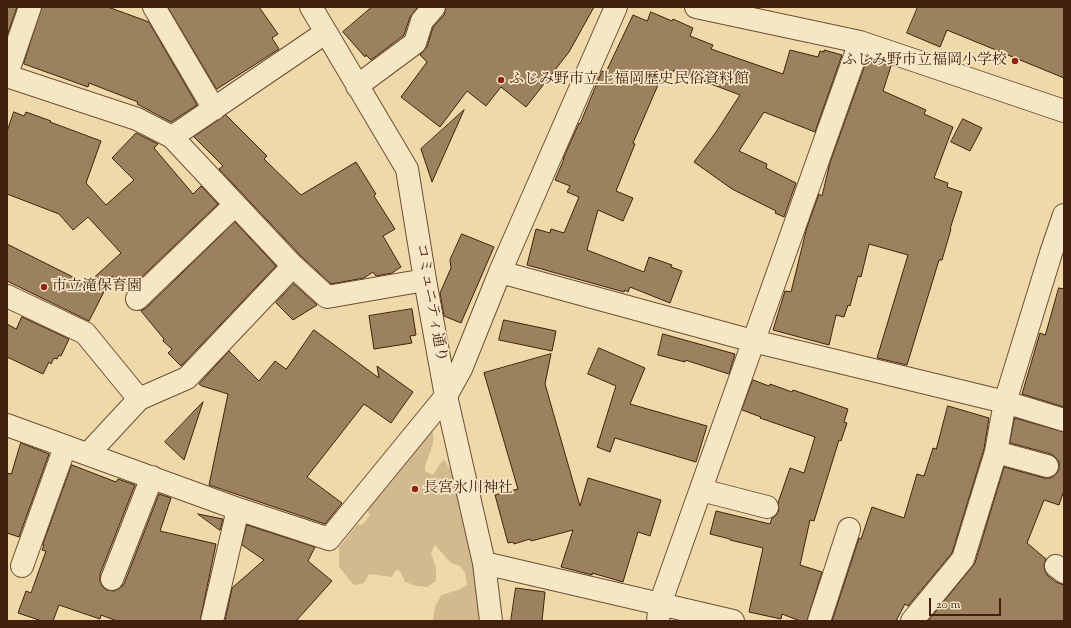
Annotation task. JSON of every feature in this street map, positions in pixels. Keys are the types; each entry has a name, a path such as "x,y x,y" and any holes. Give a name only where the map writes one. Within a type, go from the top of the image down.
{"street":[{"path":"30,7 7,75 136,119 172,137 293,266 327,297 425,280"},
{"path":"154,7 214,109"},
{"name":"コミュニティ通り","path":"311,7 407,169 446,396 484,563 491,621"},
{"path":"357,86 415,43 422,21 434,7"},
{"path":"7,425 238,509 329,539 446,396 461,369 500,272 616,7"},
{"path":"696,7 860,42 1064,111"},
{"path":"172,137 325,32"},
{"path":"659,613 700,490 860,42"},
{"path":"137,299 235,205"},
{"path":"912,621 963,559 996,452 1005,402 1064,215"},
{"path":"88,454 139,399 187,378 293,266"},
{"path":"500,272 753,342 1005,402 1064,420"},
{"path":"7,296 85,333 139,399"},
{"path":"22,566 65,446"},
{"path":"996,452 1047,466"},
{"path":"112,579 152,477"},
{"path":"700,490 767,507"},
{"path":"212,621 238,509"},
{"path":"819,621 850,529"},
{"path":"484,563 659,613 733,621"}],"shaded area":[{"path":"429,425 433,432 434,439 425,466 425,471 433,475 444,460 452,472 458,496 460,513 471,542 484,621 433,621 435,607 441,595 458,590 467,585 465,573 460,566 451,563 435,545 431,553 436,568 436,581 427,587 417,586 405,582 400,571 396,570 392,577 369,574 364,583 354,585 339,567 339,547 358,524 362,525 370,515 366,508"}],"building":[{"path":"7,7 17,7 7,36"},
{"path":"42,7 108,7 149,22 197,105 171,122 137,104 138,102 89,83 88,87 24,64"},
{"path":"168,7 259,7 278,34 272,38 279,49 217,89"},
{"path":"372,7 418,7 410,17 404,35 371,60 366,55 365,57 343,32"},
{"path":"446,7 594,7 569,52 526,107 501,87 486,106 467,91 440,127 401,97 427,62 420,55 427,47 433,27 444,15"},
{"path":"918,7 1064,7 1064,78 947,30 940,47 907,33"},
{"path":"651,12 672,21 673,19 693,28 690,36 713,45 711,49 783,74 790,50 818,57 820,51 824,52 824,50 842,55 815,132 764,112 739,151 767,164 766,168 796,183 784,217 775,213 776,211 732,189 694,162 740,95 674,70 672,75 664,71 633,143 635,144 616,191 633,198 623,221 598,210 587,250 644,272 649,257 672,265 671,267 682,271 670,303 630,287 628,292 625,290 624,292 527,265 536,229 550,233 551,229 564,233 579,197 567,192 570,186 555,180 563,159 579,123 580,124 602,71 606,72 633,15 647,21"},
{"path":"868,58 891,66 883,91 926,110 924,114 953,127 934,178 948,183 947,187 962,192 942,260 939,260 907,365 877,358 908,255 869,244 861,277 858,276 850,306 848,305 844,317 836,315 829,345 773,330 785,291 791,292 807,227 819,194 822,196 830,163"},
{"path":"464,110 432,182 421,149"},
{"path":"14,112 24,116 26,112 101,141 86,183 106,205 134,180 112,158 136,133 158,144 154,148 193,194 201,186 218,204 130,288 122,279 117,283 112,276 89,321 7,281 7,244 87,284 121,253 88,217 73,230 59,214 7,194 7,132"},
{"path":"226,115 267,156 264,159 301,195 356,162 376,194 374,196 395,229 383,236 401,267 392,273 376,276 373,272 364,278 331,284 302,257 219,169 223,166 194,137"},
{"path":"963,119 982,128 970,151 951,142"},
{"path":"235,222 276,266 181,366 168,353 172,349 163,341 164,339 141,311 146,308"},
{"path":"462,234 494,247 461,323 444,316 440,293 451,268 450,260"},
{"path":"294,284 317,305 293,320 276,303"},
{"path":"1059,288 1064,289 1064,407 1022,394 1040,333 1045,335"},
{"path":"412,309 416,335 410,336 412,343 374,349 369,316"},
{"path":"22,317 69,339 61,356 59,355 57,359 54,358 51,364 49,362 43,374 7,357 7,324 16,329"},
{"path":"504,320 556,331 552,351 499,340"},
{"path":"314,330 379,378 377,366 413,392 391,423 364,404 307,477 342,503 325,524 209,485 228,394 199,384 229,351 259,381 275,361 286,369"},
{"path":"663,334 735,354 729,374 685,360 685,362 658,355"},
{"path":"599,348 645,368 630,404 707,426 696,462 615,438 610,452 597,447 616,386 588,374"},
{"path":"551,354 545,384 580,506 588,478 661,500 650,536 638,532 623,582 592,573 592,575 561,567 573,530 531,541 530,539 514,544 513,542 508,543 495,495 518,489 484,373"},
{"path":"753,380 792,392 793,390 848,409 844,422 847,423 841,441 839,440 814,521 810,520 800,565 822,572 807,621 800,621 782,614 781,619 749,612 763,548 710,534 716,511 770,524 772,518 779,510 778,503 790,468 804,473 815,437 760,418 761,417 742,410"},
{"path":"203,402 184,460 165,442"},
{"path":"948,406 989,418 984,449 952,553 908,606 905,604 896,621 832,621 859,538 861,539 872,507 904,518 917,474 924,476 933,448 936,449"},
{"path":"1015,418 1064,432 1064,490 1059,505 1044,500 1027,543 1046,559 1044,565 1048,576 1056,582 1064,585 1064,621 928,621 975,563 1004,467 1044,478 1051,478 1059,470 1059,462 1051,454 1010,443"},
{"path":"21,443 49,454 19,537 7,533 7,473 11,474"},
{"path":"72,465 116,482 118,479 135,485 100,574 100,581 103,587 107,590 114,591 124,584 159,494 171,498 160,531 216,544 200,621 117,621 101,615 100,619 59,605 53,621 42,621 18,613 26,591 31,593 46,551 42,550 43,545"},
{"path":"198,514 223,519 220,530"},
{"path":"247,525 315,547 308,561 332,581 296,621 225,621 232,588 264,560 242,545"},
{"path":"516,588 545,592 542,621 511,621"}],"place":[{"name":"ふじみ野市立福岡小学校","path":"1015,61"},
{"name":"ふじみ野市立上福岡歴史民俗資料館","path":"501,80"},
{"name":"市立滝保育園","path":"44,287"},
{"name":"長宮氷川神社","path":"415,489"}]}
